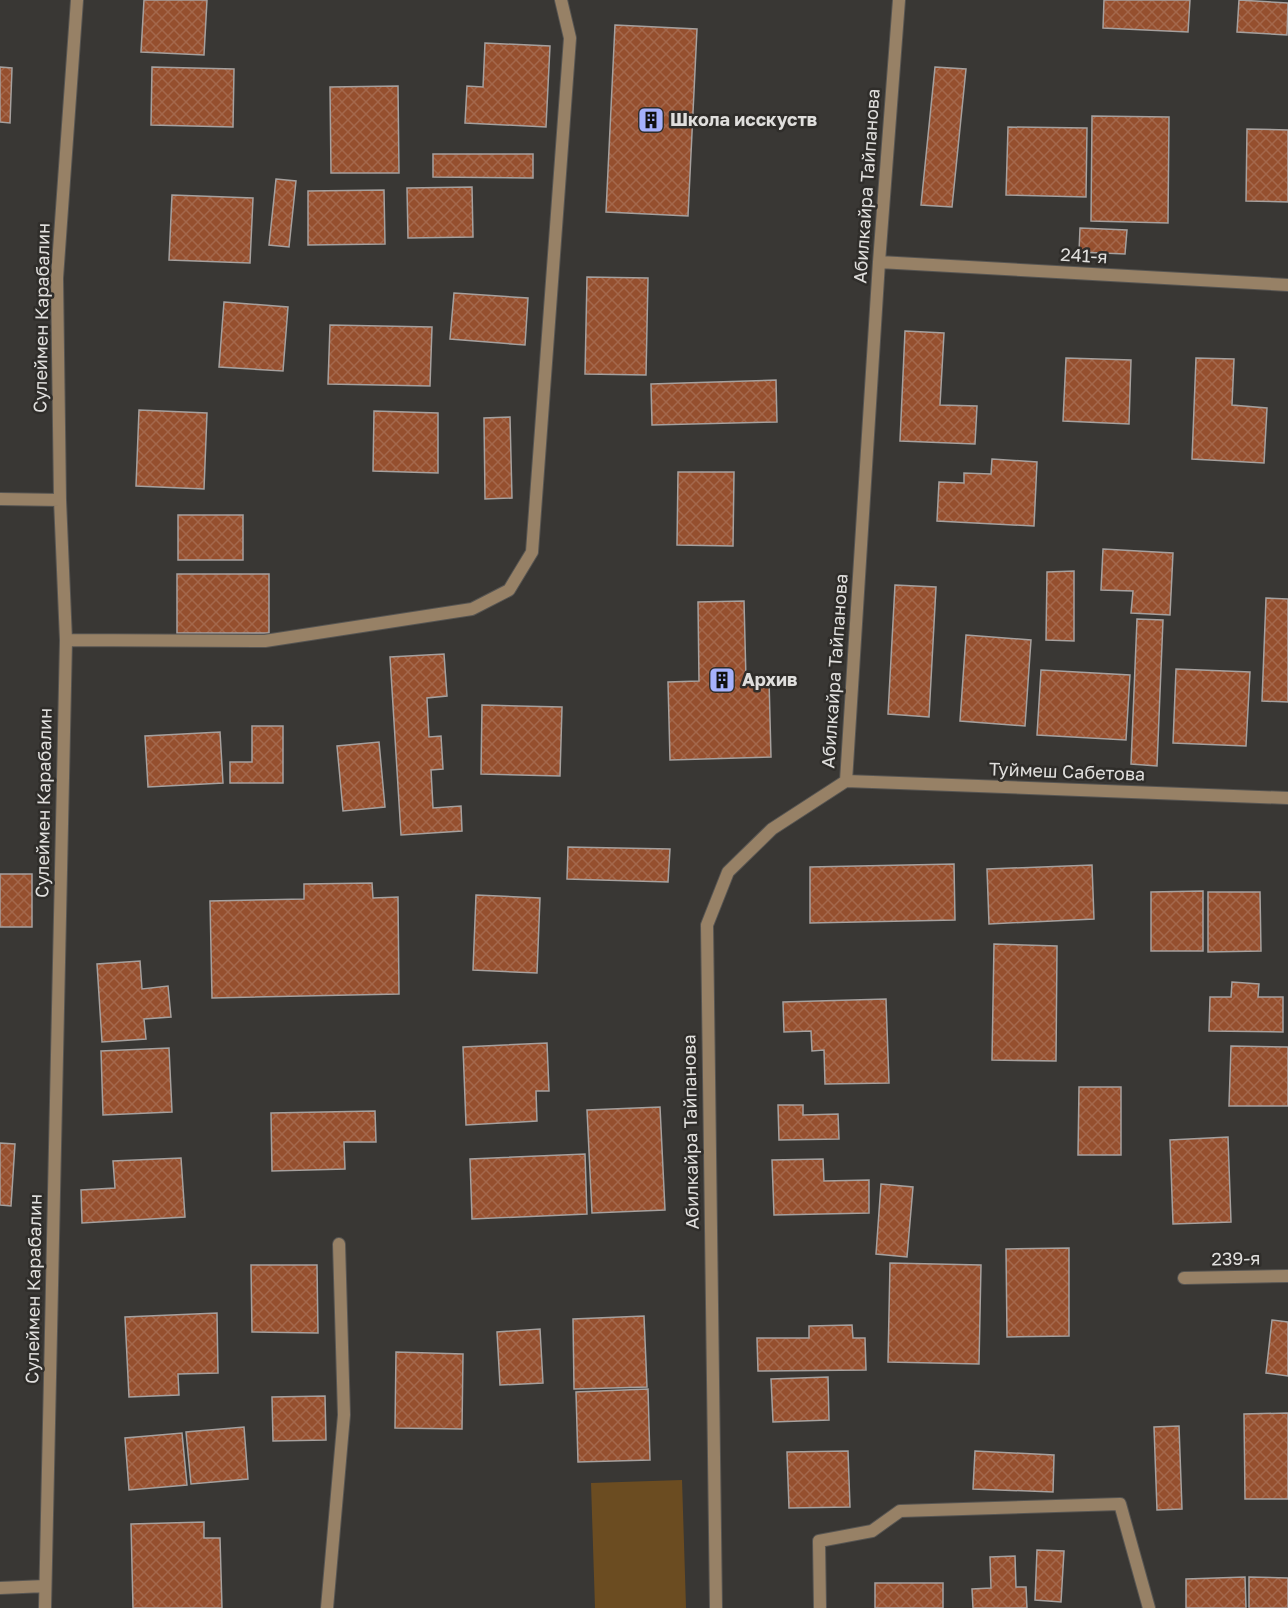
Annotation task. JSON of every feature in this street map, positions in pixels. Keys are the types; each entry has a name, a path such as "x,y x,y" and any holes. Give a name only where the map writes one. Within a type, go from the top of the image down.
{"street":[{"name":"Сулеймен Карабалин","path":"45,1608 66,640 60,500 57,278 77,0"},
{"path":"66,640 265,641 472,609 509,590 532,552 570,38 561,0"},
{"name":"Абилкайра Тайпанова","path":"716,1608 707,925 728,872 772,829 846,781 879,262 899,0"},
{"name":"241-я","path":"879,262 1288,285"},
{"path":"0,499 60,500"},
{"name":"Туймеш Сабетова","path":"846,781 1288,798"},
{"path":"327,1608 344,1415 339,1244"},
{"name":"239-я","path":"1184,1278 1288,1276"},
{"path":"820,1608 819,1541 872,1531 900,1511 1120,1504 1149,1608"},
{"path":"0,1588 45,1586"}],"shaded area":[{"path":"682,1480 686,1608 595,1608 591,1483"}],"building":[{"path":"144,0 207,0 204,55 141,52"},
{"path":"1104,0 1190,0 1188,32 1103,28"},
{"path":"1239,0 1288,3 1287,35 1237,32"},
{"name":"Школа исскуств","path":"615,25 697,29 688,216 606,212"},
{"path":"485,43 550,46 546,127 465,123 467,86 483,87"},
{"path":"0,67 12,68 10,123 0,122"},
{"path":"152,67 234,69 233,127 151,125"},
{"path":"935,67 966,69 952,207 921,205"},
{"path":"398,86 399,173 331,173 330,87"},
{"path":"1092,116 1169,117 1168,223 1091,221"},
{"path":"1008,127 1087,128 1086,197 1006,195"},
{"path":"1247,129 1288,130 1288,202 1246,201"},
{"path":"433,154 533,154 533,178 433,177"},
{"path":"276,179 296,181 289,247 269,245"},
{"path":"472,187 473,237 408,238 407,188"},
{"path":"384,190 385,244 308,245 308,191"},
{"path":"172,195 253,198 250,263 169,260"},
{"path":"1080,228 1127,230 1125,254 1079,252"},
{"path":"587,277 648,278 646,375 585,374"},
{"path":"454,293 528,298 525,345 450,339"},
{"path":"224,302 288,307 283,371 219,367"},
{"path":"330,325 432,327 430,386 328,384"},
{"path":"905,331 944,333 940,405 977,406 975,444 900,441"},
{"path":"1066,358 1131,360 1129,424 1063,421"},
{"path":"1196,358 1234,359 1232,405 1267,408 1264,463 1192,459"},
{"path":"776,380 777,422 652,425 651,384"},
{"path":"139,410 207,413 204,489 136,486"},
{"path":"374,411 438,413 438,473 373,471"},
{"path":"510,417 512,498 485,499 484,418"},
{"path":"992,459 1037,462 1034,526 937,521 939,482 964,483 964,473 991,474"},
{"path":"678,472 734,472 733,546 677,545"},
{"path":"178,515 243,515 243,560 178,560"},
{"path":"1103,549 1173,553 1170,615 1131,613 1133,591 1101,590"},
{"path":"1074,571 1074,641 1046,640 1047,572"},
{"path":"177,574 269,574 269,633 177,633"},
{"path":"895,585 936,587 929,717 888,714"},
{"path":"1266,598 1288,599 1288,702 1262,701"},
{"name":"Архив","path":"744,601 746,680 769,679 771,757 670,760 668,682 699,681 698,602"},
{"path":"1137,619 1163,620 1157,766 1131,764"},
{"path":"966,635 1031,640 1025,726 960,721"},
{"path":"444,654 447,696 427,698 429,737 441,736 443,769 431,770 433,808 461,806 462,831 401,835 390,657"},
{"path":"1176,669 1250,672 1246,746 1173,743"},
{"path":"1041,670 1130,675 1126,740 1037,735"},
{"path":"482,705 562,707 560,776 481,774"},
{"path":"252,726 283,726 283,783 230,783 230,762 252,762"},
{"path":"220,732 223,783 148,787 145,736"},
{"path":"379,742 385,807 343,811 337,746"},
{"path":"568,847 670,849 668,882 567,879"},
{"path":"954,864 955,920 810,923 810,867"},
{"path":"1092,865 1094,919 989,924 987,869"},
{"path":"0,874 32,874 32,927 0,927"},
{"path":"372,883 373,898 398,897 399,994 212,998 210,901 304,899 304,884"},
{"path":"1203,891 1203,951 1151,951 1151,892"},
{"path":"1208,892 1260,892 1261,951 1208,952"},
{"path":"476,895 540,898 537,973 473,970"},
{"path":"994,944 1057,946 1056,1061 992,1060"},
{"path":"140,961 142,989 168,986 171,1017 144,1019 146,1039 102,1042 97,964"},
{"path":"1232,982 1259,984 1258,997 1283,997 1283,1032 1209,1031 1210,997 1231,997"},
{"path":"886,999 889,1083 825,1084 824,1050 812,1051 811,1031 784,1032 783,1002"},
{"path":"547,1043 549,1091 536,1091 537,1121 466,1125 463,1047"},
{"path":"1231,1046 1288,1047 1288,1106 1229,1106"},
{"path":"169,1048 172,1112 103,1115 101,1051"},
{"path":"1079,1087 1121,1087 1121,1155 1078,1155"},
{"path":"778,1105 803,1105 803,1115 838,1114 839,1139 779,1140"},
{"path":"660,1107 665,1210 592,1213 587,1110"},
{"path":"375,1111 376,1142 344,1142 345,1169 272,1171 271,1113"},
{"path":"1228,1137 1231,1222 1173,1224 1170,1140"},
{"path":"0,1143 15,1144 11,1206 0,1205"},
{"path":"585,1154 587,1214 472,1219 470,1159"},
{"path":"181,1158 185,1217 82,1223 81,1190 115,1188 113,1161"},
{"path":"823,1159 824,1181 869,1180 869,1213 774,1215 772,1160"},
{"path":"881,1184 913,1187 907,1257 876,1254"},
{"path":"1069,1248 1069,1336 1007,1337 1006,1249"},
{"path":"890,1263 981,1265 979,1364 888,1362"},
{"path":"251,1265 317,1265 318,1333 252,1332"},
{"path":"217,1313 218,1373 178,1374 179,1395 129,1397 125,1317"},
{"path":"644,1316 647,1387 574,1389 573,1319"},
{"path":"1272,1320 1288,1322 1288,1376 1266,1373"},
{"path":"852,1325 853,1338 865,1338 866,1370 758,1371 757,1338 809,1338 809,1326"},
{"path":"540,1329 543,1383 500,1385 497,1332"},
{"path":"396,1352 463,1354 462,1429 395,1428"},
{"path":"828,1377 829,1420 773,1422 771,1379"},
{"path":"648,1389 650,1460 578,1462 576,1392"},
{"path":"325,1396 326,1440 273,1441 272,1397"},
{"path":"1288,1413 1288,1499 1245,1499 1244,1414"},
{"path":"1179,1426 1182,1509 1157,1510 1154,1427"},
{"path":"244,1427 248,1479 191,1484 186,1432"},
{"path":"182,1433 187,1485 129,1490 125,1438"},
{"path":"848,1451 850,1507 789,1508 787,1452"},
{"path":"975,1451 1054,1455 1053,1492 973,1489"},
{"path":"204,1522 204,1538 220,1538 222,1608 133,1608 131,1524"},
{"path":"1037,1550 1064,1551 1061,1602 1035,1600"},
{"path":"1015,1556 1016,1587 1026,1587 1027,1608 973,1608 972,1589 991,1588 990,1557"},
{"path":"1245,1577 1246,1608 1186,1608 1186,1579"},
{"path":"1249,1577 1288,1578 1288,1608 1249,1608"},
{"path":"875,1583 943,1583 943,1608 875,1608"}],"place":[{"name":"Школа исскуств","path":"651,120"},
{"name":"Архив","path":"722,680"}]}
